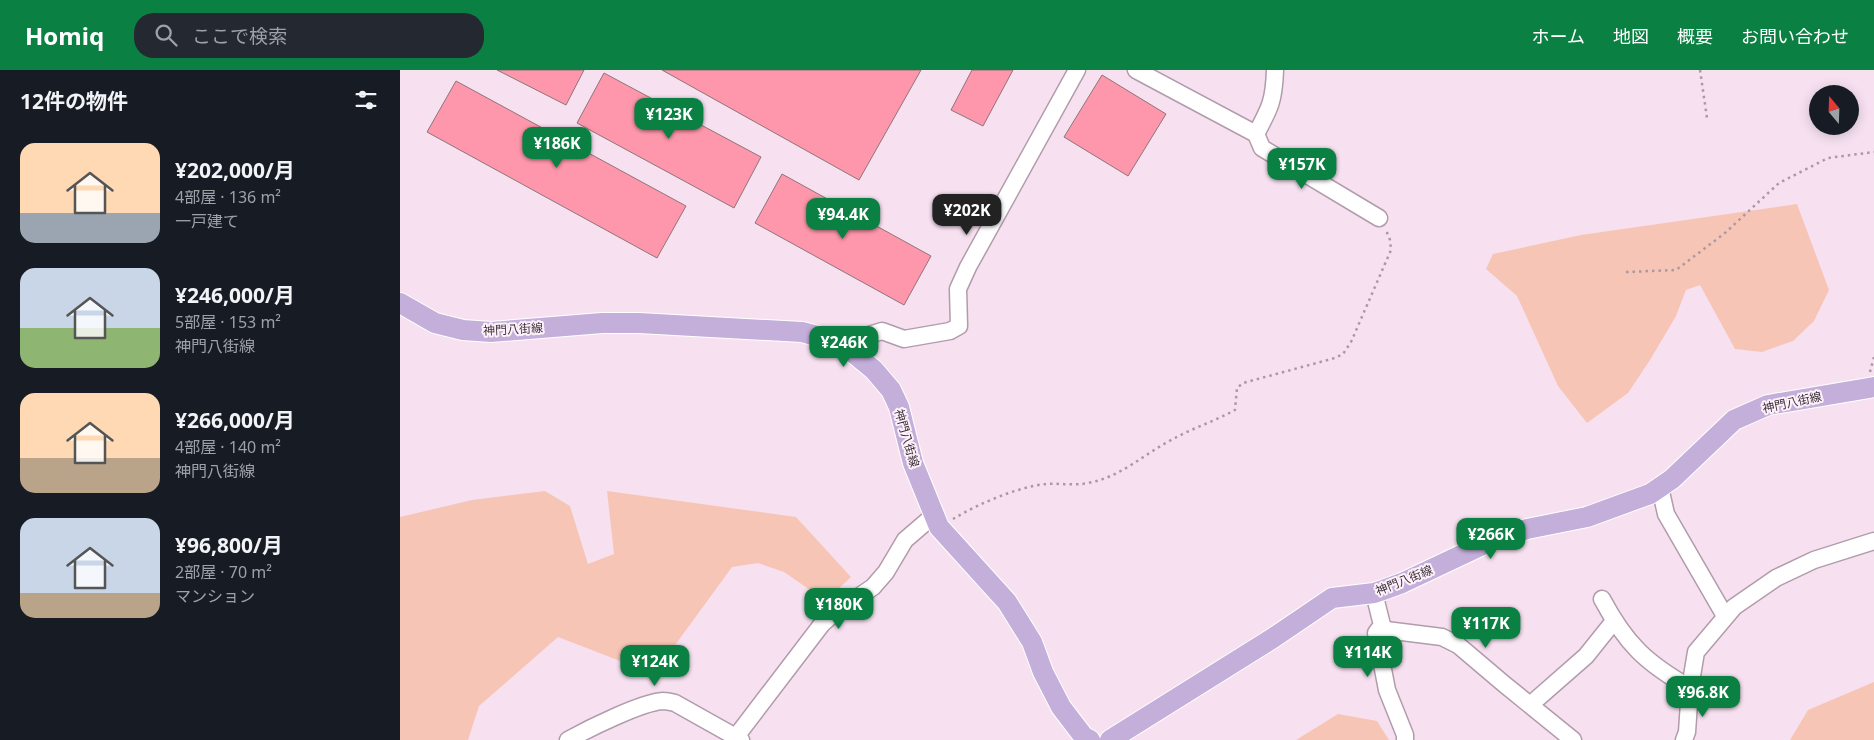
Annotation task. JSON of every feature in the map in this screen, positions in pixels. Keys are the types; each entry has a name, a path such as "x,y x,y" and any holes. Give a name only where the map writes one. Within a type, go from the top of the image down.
{"main road":[{"name":"神門八街線","path":"400,303 435,323 463,330 491,332 602,323 640,323 802,332 832,340 851,351 874,370 891,390 899,407 913,463 936,522 1007,602 1032,642 1043,672 1061,707 1084,737 1090,740"},
{"name":"神門八街線","path":"1110,740 1273,638 1332,598 1374,593 1402,583 1491,541 1527,529 1587,517 1650,494 1672,479 1734,420 1768,405 1874,387"}],"street":[{"path":"851,351 866,336 882,331 904,339 950,331 959,326 958,288 1077,70"},
{"path":"1136,70 1256,134 1262,148 1379,218"},
{"path":"1256,134 1271,108 1275,70"},
{"path":"1660,488 1666,514 1725,616"},
{"path":"568,740 611,719 649,704 663,701 675,703 738,739 822,624 833,614 873,587 886,572 905,540 936,522"},
{"path":"1684,740 1687,732 1690,688 1696,652 1725,616 1739,602 1776,578 1814,560 1873,541"},
{"path":"1374,593 1382,624 1386,630 1442,637 1458,645 1573,740"},
{"path":"1602,599 1614,621 1635,649 1664,673 1690,688"},
{"path":"1530,705 1586,656 1614,621"},
{"path":"1382,624 1376,632 1387,690 1405,735 1405,740"}],"path":[{"path":"1700,70 1706,118"},
{"path":"1626,272 1676,270 1725,233 1778,183 1828,158 1874,152"},
{"path":"936,522 993,498 1046,484 1088,484 1108,477 1136,463 1172,439 1236,410 1237,388 1243,383 1335,358 1343,354 1351,342 1391,250 1390,240 1379,218"}],"shaded area":[{"path":"1797,204 1829,290 1814,321 1793,341 1762,352 1735,349 1700,285 1686,290 1676,316 1628,393 1587,423 1558,386 1517,296 1486,269 1493,254 1581,235"},
{"path":"545,491 570,506 588,564 614,554 607,491 796,517 851,577 826,601 784,572 758,563 732,567 654,674 558,637 479,706 468,740 400,740 400,517 472,500"},
{"path":"1874,682 1874,740 1790,740 1808,710"},
{"path":"1338,714 1377,721 1389,740 1296,740"}],"building":[{"path":"497,70 584,70 566,105"},
{"path":"662,70 921,70 859,180"},
{"path":"972,70 1013,70 983,126 951,110"},
{"path":"604,73 761,157 734,208 577,123"},
{"path":"1102,75 1166,114 1128,176 1064,137"},
{"path":"456,81 686,206 657,258 427,132"},
{"path":"782,174 931,256 904,305 755,223"}]}
